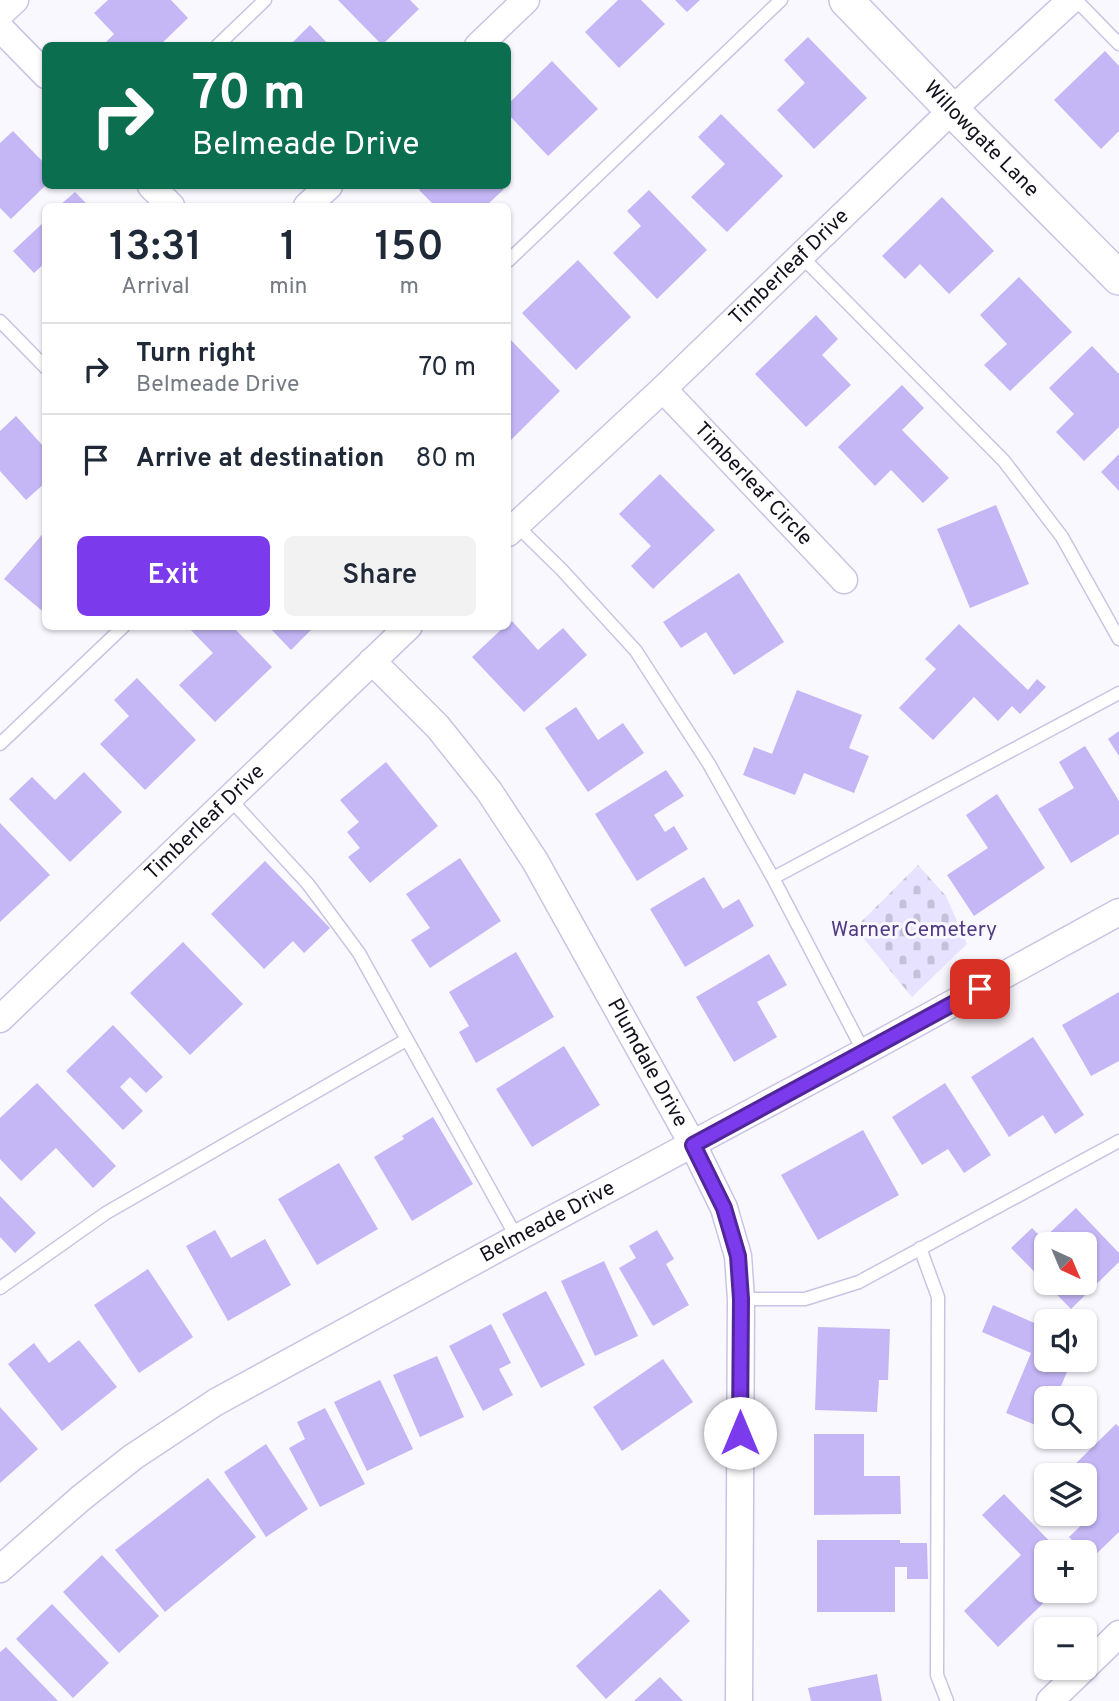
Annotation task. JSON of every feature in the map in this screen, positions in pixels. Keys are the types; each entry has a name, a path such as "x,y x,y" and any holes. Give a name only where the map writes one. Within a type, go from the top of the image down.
{"street":[{"path":"0,14 15,0"},
{"path":"482,42 527,0"},
{"name":"Willowgate Lane","path":"846,0 1119,278"},
{"name":"Timberleaf Drive","path":"512,529 663,389 952,110 1073,0"},
{"path":"0,27 42,71"},
{"path":"154,189 168,203"},
{"path":"310,203 326,189"},
{"name":"Timberleaf Circle","path":"663,389 844,580"},
{"name":"Timberleaf Drive","path":"4,1008 405,630"},
{"name":"Plumdale Drive","path":"372,661 438,727 489,791 535,861 693,1145 724,1208 738,1256 741,1299 739,1701"},
{"name":"Belmeade Drive","path":"0,1569 81,1498 133,1457 216,1402 1119,912"},
{"path":"1097,1655 1119,1634"},
{"path":"1050,1701 1072,1680"}],"lane":[{"path":"221,42 265,0"},
{"path":"511,258 781,0"},
{"path":"1073,0 1119,44"},
{"path":"801,256 1004,461 1062,537 1119,639"},
{"path":"0,321 42,364"},
{"path":"512,529 562,570 636,652 709,764 773,878 864,1052"},
{"path":"0,744 120,630"},
{"path":"773,878 1119,693"},
{"path":"229,798 308,884 359,953 517,1238"},
{"path":"0,1288 106,1213 405,1040"},
{"path":"741,1299 805,1299 859,1282 1119,1141"},
{"path":"920,1248 938,1297 937,1675 947,1701"}],"green space":[{"name":"Warner Cemetery","path":"918,865 946,896 967,944 912,997 855,928"}],"building":[{"path":"108,0 171,0 188,18 163,42 106,42 114,34 94,13"},
{"path":"338,0 410,0 419,9 385,42 379,42"},
{"path":"618,0 641,0 665,24 619,68 585,32"},
{"path":"675,0 700,0 687,12"},
{"path":"310,25 326,42 293,42"},
{"path":"808,37 867,98 814,149 777,110 805,83 784,60"},
{"path":"1105,51 1119,66 1119,131 1101,149 1054,100"},
{"path":"552,61 598,109 548,156 511,117 511,101"},
{"path":"721,114 783,176 727,232 691,197 725,164 698,137"},
{"path":"13,131 42,161 42,189 11,219 0,208 0,143"},
{"path":"504,189 489,203 432,203 419,190"},
{"path":"649,190 707,250 657,299 613,253 641,226 627,211"},
{"path":"75,192 86,203 62,203"},
{"path":"942,197 994,251 949,294 920,264 905,279 882,256"},
{"path":"42,224 42,266 34,273 13,251"},
{"path":"578,260 631,317 576,370 522,313"},
{"path":"1019,277 1072,332 1010,391 984,365 1007,344 980,315"},
{"path":"816,315 838,339 822,355 851,385 806,427 755,374"},
{"path":"511,340 560,391 511,440"},
{"path":"1092,346 1119,374 1119,427 1084,461 1056,432 1074,414 1049,388"},
{"path":"902,385 924,408 902,430 949,478 923,503 891,470 875,486 838,447"},
{"path":"16,416 42,445 42,486 26,500 0,471 0,431"},
{"path":"1119,454 1119,491 1101,472"},
{"path":"660,474 715,530 653,589 631,566 651,546 619,514"},
{"path":"996,505 1029,584 970,608 937,529"},
{"path":"42,535 42,611 4,579"},
{"path":"739,573 784,642 734,675 706,632 681,648 663,622"},
{"path":"511,622 538,650 563,628 587,655 524,712 472,657 501,630 511,630"},
{"path":"959,624 1028,690 1037,679 1046,687 1020,714 1012,706 998,721 974,697 933,740 899,708 936,669 925,659"},
{"path":"191,630 236,630 272,667 215,722 179,685 213,653"},
{"path":"272,630 311,630 291,650"},
{"path":"137,678 196,740 145,790 100,744 129,716 114,700"},
{"path":"797,690 862,715 849,748 869,756 854,793 804,773 795,795 743,775 754,747 772,754"},
{"path":"576,707 598,740 623,723 644,753 588,792 545,728"},
{"path":"1119,731 1119,756 1108,739"},
{"path":"1085,746 1119,801 1119,834 1071,863 1038,809 1074,788 1059,762"},
{"path":"386,762 438,826 370,883 348,857 360,848 347,832 359,822 340,800"},
{"path":"666,770 684,796 654,815 665,832 674,826 688,849 637,881 595,814"},
{"path":"84,772 122,812 70,862 9,799 32,777 55,800"},
{"path":"997,794 1045,868 974,916 947,875 988,848 966,815"},
{"path":"0,823 50,875 0,922"},
{"path":"460,858 501,921 430,968 411,940 430,928 406,894"},
{"path":"265,861 330,928 304,953 293,941 264,969 211,914"},
{"path":"704,877 723,909 739,899 754,926 685,967 650,909"},
{"path":"183,942 243,1004 190,1055 130,993"},
{"path":"516,952 554,1017 476,1063 459,1032 469,1026 449,992"},
{"path":"769,954 787,985 757,1002 777,1037 734,1062 696,997"},
{"path":"1119,992 1119,1061 1091,1076 1062,1025"},
{"path":"113,1025 163,1077 146,1093 130,1077 120,1087 143,1111 123,1130 66,1071"},
{"path":"1033,1037 1084,1115 1055,1134 1043,1115 1009,1137 971,1077"},
{"path":"564,1046 600,1105 532,1147 496,1089"},
{"path":"37,1083 116,1166 93,1188 56,1148 21,1181 0,1159 0,1118"},
{"path":"945,1083 991,1155 964,1173 948,1149 922,1165 892,1117"},
{"path":"433,1117 473,1184 412,1221 374,1157"},
{"path":"863,1130 899,1195 818,1240 781,1175"},
{"path":"339,1163 378,1229 317,1265 278,1199"},
{"path":"0,1196 36,1233 15,1253 0,1237"},
{"path":"1076,1208 1119,1253 1119,1262 1097,1284 1097,1232 1050,1232"},
{"path":"1032,1228 1036,1232 1034,1271 1011,1248"},
{"path":"215,1230 231,1258 265,1239 291,1285 228,1321 186,1246"},
{"path":"657,1230 674,1259 666,1264 689,1305 653,1326 619,1268 636,1258 629,1246"},
{"path":"604,1261 638,1336 595,1356 561,1281"},
{"path":"148,1269 193,1337 139,1373 94,1305"},
{"path":"546,1291 585,1365 541,1388 502,1314"},
{"path":"1057,1295 1085,1295 1071,1309"},
{"path":"993,1305 1034,1323 1034,1372 1067,1372 1061,1386 1034,1386 1034,1424 1006,1413 1031,1353 982,1332"},
{"path":"491,1324 511,1363 499,1369 513,1395 483,1411 449,1346"},
{"path":"818,1327 890,1329 888,1380 879,1380 877,1412 815,1410"},
{"path":"79,1340 117,1387 62,1431 8,1364 34,1343 49,1363"},
{"path":"437,1356 464,1417 420,1437 393,1375"},
{"path":"663,1359 693,1402 622,1451 593,1407"},
{"path":"380,1380 413,1449 367,1471 334,1402"},
{"path":"0,1407 38,1449 0,1483"},
{"path":"325,1408 365,1484 320,1507 289,1448 305,1439 297,1422"},
{"path":"1116,1424 1119,1427 1119,1532 1097,1553 1097,1540 1072,1540 1069,1537 1080,1526 1097,1526 1097,1463 1076,1463 1091,1449 1097,1449 1097,1443"},
{"path":"814,1434 864,1434 864,1476 900,1476 901,1514 814,1515"},
{"path":"266,1444 308,1509 266,1537 224,1472"},
{"path":"208,1478 256,1537 165,1612 115,1550"},
{"path":"1004,1494 1048,1540 1034,1540 1034,1603 1044,1603 998,1647 964,1611 1021,1555 982,1515"},
{"path":"817,1540 900,1540 900,1543 927,1543 928,1579 907,1579 907,1567 895,1567 895,1612 817,1612"},
{"path":"102,1555 159,1616 119,1653 63,1592"},
{"path":"660,1589 690,1621 606,1699 576,1666"},
{"path":"52,1604 109,1663 73,1698 16,1639"},
{"path":"6,1647 58,1701 0,1701 0,1652"},
{"path":"877,1674 882,1701 811,1701 808,1688"},
{"path":"660,1677 683,1701 634,1701"}],"route":[{"path":"740,1433 741,1299 738,1256 724,1208 693,1145 980,989"}]}
